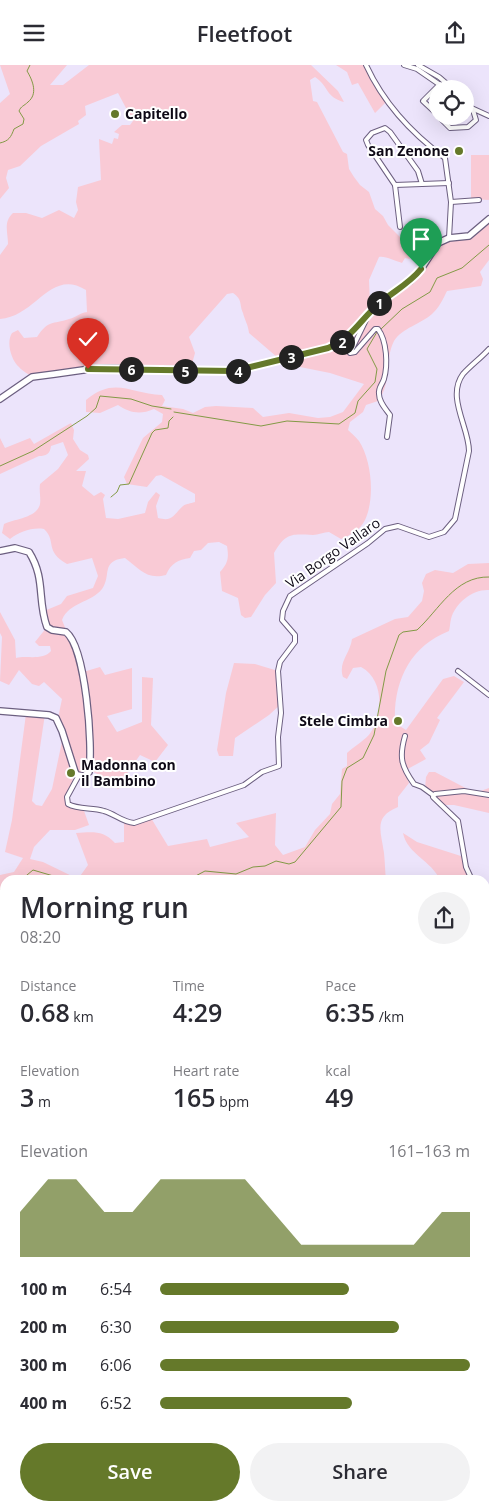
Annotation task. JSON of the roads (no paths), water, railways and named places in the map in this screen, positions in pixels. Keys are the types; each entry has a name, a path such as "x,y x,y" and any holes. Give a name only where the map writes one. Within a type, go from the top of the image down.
{"street":[{"path":"366,65 397,115 430,147 445,158 451,202 449,238"},
{"path":"404,65 417,69 434,80"},
{"path":"418,65 442,80"},
{"path":"429,95 423,101 429,107"},
{"path":"474,109 489,116"},
{"path":"447,125 450,128 468,127 470,125"},
{"path":"400,227 396,185 366,140 372,133 385,128 414,165 422,184"},
{"path":"396,185 449,183"},
{"path":"451,202 479,200"},
{"path":"0,399 32,377 88,369 216,372 247,369 342,342 367,315 418,273 435,246 449,238 468,236 489,219"},
{"path":"367,315 350,353 355,352 375,329 379,330 385,345 386,364 384,379 378,391 379,399 390,415 387,437"},
{"name":"Via Borgo Vallaro","path":"79,775 67,797 68,804 74,807 103,810 124,821 134,823 237,788 262,772 277,769 279,766 278,737 281,718 278,671 280,662 295,642 296,635 282,620 283,611 290,596 368,543 385,529 398,526 429,537 448,529 455,519 469,451 469,440 459,410 458,384 463,375 489,349"},
{"path":"0,551 15,548 29,552 36,564 42,582 48,627 68,634 76,651 86,685 90,767 88,772 84,776 75,772 56,718 49,715 0,711"},
{"path":"458,671 489,695"},
{"path":"405,736 400,752 406,773 414,784 433,795 433,799 458,821 466,867 470,875"},
{"path":"433,795 464,791 489,795"}],"waterway":[{"path":"0,143 8,140 14,129 23,124 24,119 19,111 31,99 34,91 33,83 27,71 30,65"},
{"path":"380,330 402,309 430,292 437,278 462,268 489,245"},
{"path":"174,412 261,426 287,421 339,424 355,413 358,401 375,382 377,369 367,349 377,332"},
{"path":"0,466 33,451 87,416 96,408 100,396 131,399 152,406 171,409"},
{"path":"111,497 117,492 120,485 129,484 152,433 155,430 168,428 169,421 173,417"},
{"path":"197,875 205,871 236,874 276,861 289,864 295,862 341,807 342,781 347,768 363,758 374,735 386,671 399,635 403,632 417,630 448,596 466,582 477,578 489,577"},
{"path":"27,875 33,870 50,875"}],"place":[{"name":"Capitello","path":"115,114"},
{"name":"San Zenone","path":"459,151"},
{"name":"Stele Cimbra","path":"398,721"},
{"name":"Madonna con il Bambino","path":"71,773"}]}
